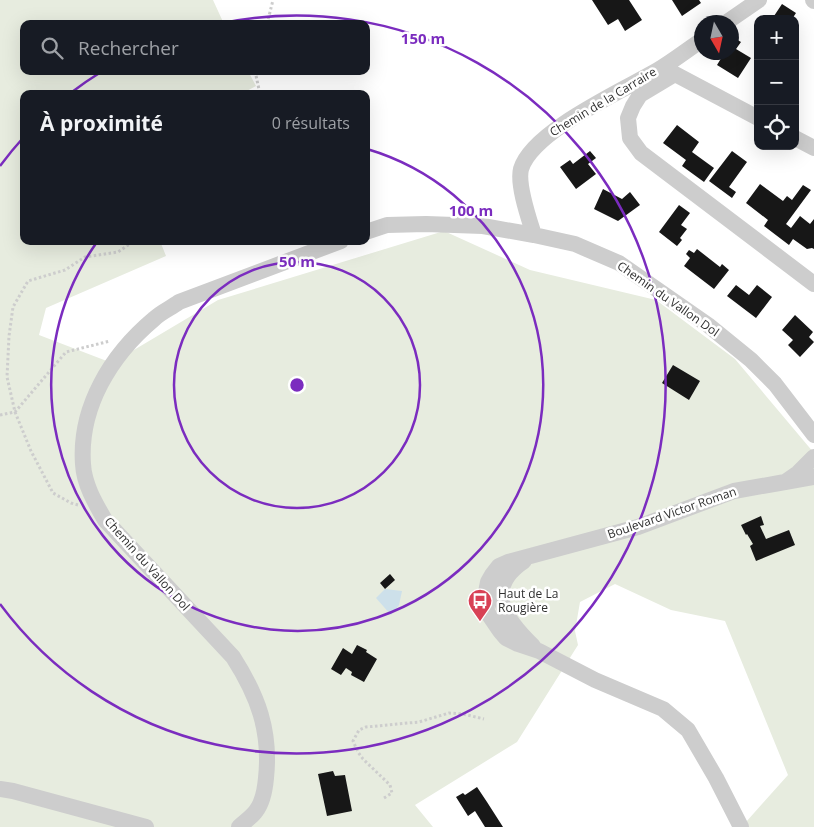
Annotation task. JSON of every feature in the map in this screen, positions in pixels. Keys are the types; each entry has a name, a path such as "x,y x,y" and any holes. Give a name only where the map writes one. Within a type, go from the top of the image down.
{"street":[{"path":"737,15 759,0"},
{"name":"Chemin de la Carraire","path":"534,235 520,179 521,168 544,137 591,106 660,69 694,46"},
{"path":"628,118 640,94 675,74 754,116"},
{"path":"616,94 628,118 630,138 641,153 814,284"},
{"path":"799,140 814,148"},
{"name":"Chemin du Vallon Dol","path":"370,231 387,225 484,226 575,244 619,263 708,325 751,360 775,384 814,434"},
{"name":"Chemin du Vallon Dol","path":"239,827 256,812 265,793 268,742 260,712 248,681 233,657 105,520 91,495 83,465 86,420 101,381 136,336 155,318 179,302 330,245"},
{"name":"Boulevard Victor Roman","path":"785,482 798,473 814,457"},
{"name":"Boulevard Victor Roman","path":"741,827 716,778 688,730 663,709 595,680 539,651 520,633 504,610 501,589 508,575 516,566 531,556 638,527 734,491 814,477"},
{"path":"0,789 146,827"}],"path":[{"path":"268,20 273,0"},
{"path":"256,75 259,90"},
{"path":"99,509 70,503 53,493 31,451 15,412 7,377 9,336 13,306 28,281 64,270 85,257 118,252 128,245"},
{"path":"0,415 15,412 66,352 136,336"},
{"path":"384,798 392,793 392,789 358,752 353,740 359,730 366,726 419,722 449,713 484,719"}],"shaded area":[{"path":"0,0 213,0 222,20 20,20 20,75 250,75 256,86 248,90 20,90 20,245 162,245 166,256 46,308 39,335 112,363 218,300 444,231 530,270 656,300 735,359 814,453 814,827 749,827 746,822 788,775 725,621 671,610 615,584 580,602 575,631 578,645 517,742 415,805 433,827 0,827"}],"water":[{"path":"385,589 402,591 399,605 391,615 376,598"}],"building":[{"path":"592,0 629,0 642,20 625,31 618,19 608,25"},
{"path":"672,0 699,0 701,3 682,16"},
{"path":"782,4 796,13 795,15 775,15"},
{"path":"739,51 751,58 738,78 717,65 720,60 739,60"},
{"path":"677,125 699,142 692,152 714,168 704,182 682,166 686,160 663,143"},
{"path":"590,151 596,158 588,164 596,174 576,189 560,167 570,160 573,164"},
{"path":"732,151 747,162 729,187 736,192 732,198 709,181"},
{"path":"760,184 783,201 787,196 792,200 803,185 811,190 786,224 791,228 800,216 810,224 814,219 814,249 807,249 793,239 789,245 764,226 768,220 746,203"},
{"path":"603,189 622,199 630,192 640,205 618,221 594,209"},
{"path":"679,205 690,213 681,225 687,229 677,246 659,232"},
{"path":"697,249 720,267 722,264 729,270 714,289 684,266 690,258 686,254 689,250 694,253"},
{"path":"736,285 749,295 757,285 772,297 756,318 727,296"},
{"path":"795,315 813,332 809,337 814,342 800,357 788,345 793,340 782,330"},
{"path":"673,365 700,381 689,400 662,383"},
{"path":"761,516 764,525 760,526 766,539 789,530 795,545 756,561 750,546 753,544 741,525"},
{"path":"390,574 395,580 385,589 380,583"},
{"path":"357,645 367,650 366,652 377,659 364,682 351,675 352,672 346,668 341,675 331,669 343,648 352,654"},
{"path":"333,771 335,776 345,775 352,811 327,816 318,774"},
{"path":"477,787 503,827 485,827 475,811 468,816 456,797 463,793 465,795"}],"place":[{"name":"Haut de La Rougière","path":"480,622"}]}
